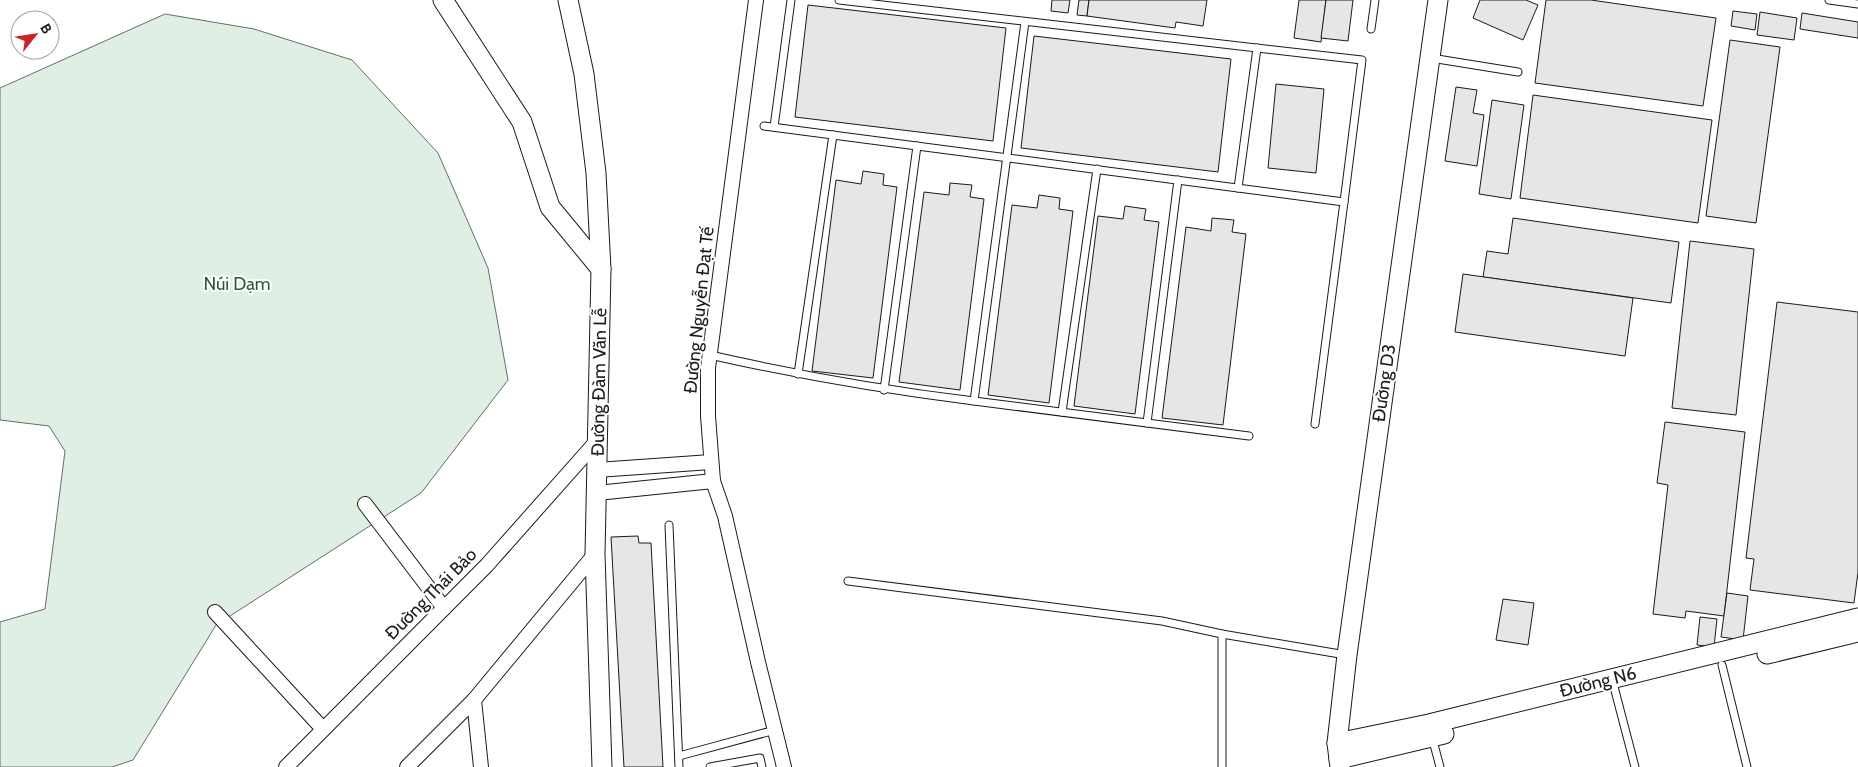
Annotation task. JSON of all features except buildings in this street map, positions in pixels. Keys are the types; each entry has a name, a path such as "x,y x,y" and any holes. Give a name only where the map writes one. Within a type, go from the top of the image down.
{"main road":[{"name":"Đường Đàm Văn Lễ","path":"568,0 584,74 594,156 601,270 595,554 602,767"},
{"name":"Đường D3","path":"1339,757 1347,655 1428,58 1438,0"},
{"path":"448,2 522,122 550,207 601,270"},
{"name":"Đường N6","path":"1339,757 1431,730 1614,685 1858,618"},
{"name":"Đường N6","path":"1614,685 1722,665 1858,632"}],"street":[{"name":"Đường Nguyễn Đạt Tế","path":"756,0 710,354 708,416 713,481 725,516 784,767"},
{"name":"Đường Thái Bảo","path":"286,767 487,565 597,441"},
{"path":"597,470 711,462"},
{"path":"597,493 713,481"},
{"path":"365,504 444,608"},
{"path":"407,767 474,700 595,554"},
{"path":"215,612 323,729"},
{"path":"474,700 481,767"}],"lane":[{"path":"774,127 791,0"},
{"path":"838,0 1362,60 1315,424"},
{"path":"1371,29 1375,0"},
{"path":"1828,0 1858,4"},
{"path":"974,401 1025,22"},
{"path":"1238,188 1257,48"},
{"path":"1428,58 1518,72"},
{"path":"764,126 1344,202"},
{"path":"798,374 833,135"},
{"path":"884,390 917,146"},
{"path":"1062,412 1097,170"},
{"path":"1147,423 1178,180"},
{"path":"710,354 798,374 884,390 1249,436"},
{"path":"669,525 679,767"},
{"path":"848,581 1162,621 1222,634 1347,655"},
{"path":"1222,634 1222,767"},
{"path":"1722,665 1747,767"},
{"path":"1614,685 1635,767"},
{"path":"679,756 774,730"},
{"path":"1431,730 1440,767"},
{"path":"710,767 760,758 762,767"}],"green space":[{"name":"Núi Dạm","path":"165,14 254,29 352,60 438,153 488,268 508,380 421,493 216,625 133,760 112,767 0,767 0,622 45,609 65,451 49,426 0,420 0,88"}]}
